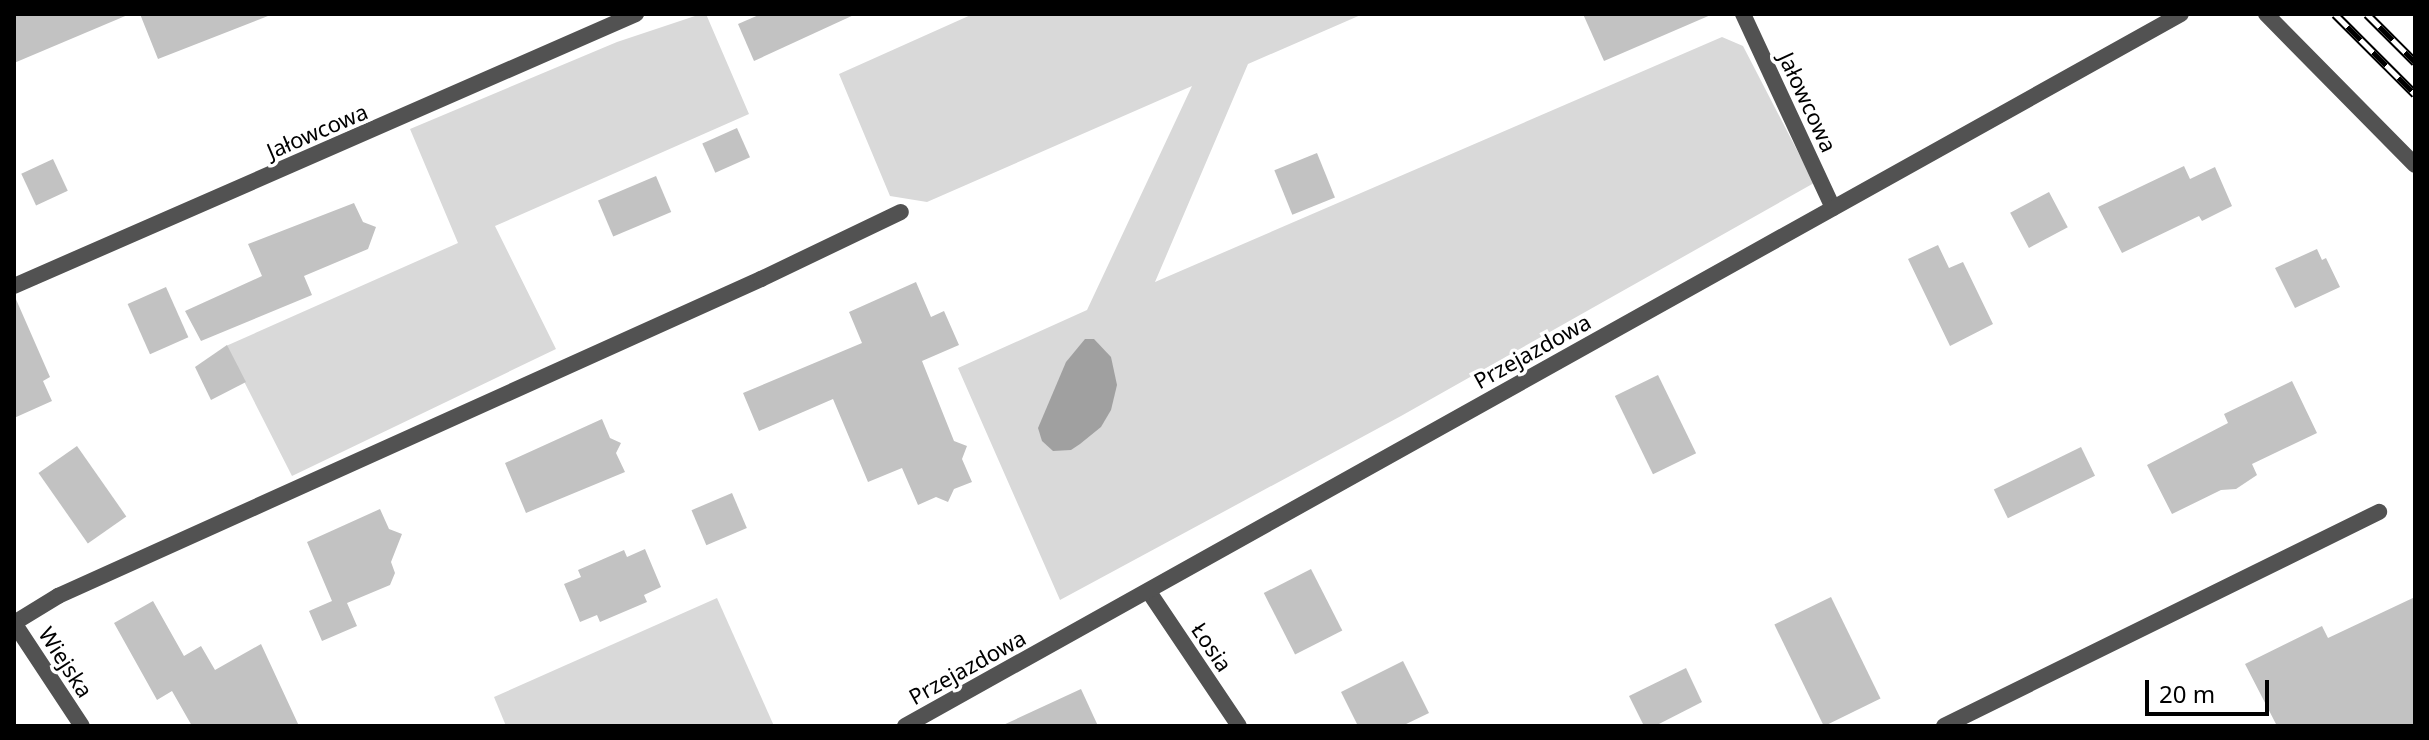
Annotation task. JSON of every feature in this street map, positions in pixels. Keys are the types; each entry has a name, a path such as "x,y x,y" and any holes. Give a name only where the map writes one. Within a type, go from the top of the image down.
{"street":[{"name":"Jałowcowa","path":"14,286 636,14"},
{"name":"Jałowcowa","path":"1743,14 1833,208"},
{"name":"Przejazdowa","path":"905,726 2181,14"},
{"path":"2266,14 2415,165"},
{"path":"14,623 58,596 761,279 901,212"},
{"path":"1944,726 2379,512"},
{"name":"Łosia","path":"1149,592 1239,726"},
{"name":"Wiejska","path":"14,623 82,726"}],"shaded area":[{"path":"706,14 749,114 495,226 556,349 292,476 226,346 458,243 410,129 617,42"},
{"path":"973,14 1363,14 1248,64 1155,282 1722,37 1743,46 1814,183 1401,416 1060,600 958,368 1087,310 1192,86 927,202 890,196 839,74"},
{"path":"1085,339 1094,339 1111,357 1117,385 1111,410 1101,427 1080,444 1071,450 1053,451 1042,441 1038,428 1066,362"},
{"path":"717,598 774,726 506,726 494,697"}],"building":[{"path":"14,14 130,14 14,63"},
{"path":"140,14 267,14 268,16 158,59"},
{"path":"761,14 856,14 754,61 738,24"},
{"path":"1583,14 1713,14 1604,61"},
{"path":"737,128 750,157 715,173 702,143"},
{"path":"1317,153 1335,198 1292,215 1274,170"},
{"path":"53,159 68,191 36,206 21,174"},
{"path":"2184,166 2190,179 2215,167 2232,206 2202,221 2199,216 2122,253 2098,207"},
{"path":"656,176 671,212 613,237 598,201"},
{"path":"2049,192 2068,227 2029,248 2010,213"},
{"path":"354,203 363,222 376,227 368,249 304,276 312,295 201,341 185,311 262,276 248,244"},
{"path":"1938,245 1949,268 1963,262 1993,324 1950,346 1908,259"},
{"path":"2317,249 2322,260 2326,258 2340,287 2295,308 2275,268"},
{"path":"916,282 931,317 944,311 959,345 922,361 954,441 967,446 962,459 972,482 954,489 948,502 936,497 918,505 902,468 868,482 833,399 759,431 743,393 862,343 849,312"},
{"path":"166,287 188,337 150,354 128,304"},
{"path":"15,297 50,377 43,381 52,401 14,418"},
{"path":"227,345 246,382 211,400 195,367"},
{"path":"1658,375 1696,453 1653,474 1615,396"},
{"path":"2292,381 2317,433 2252,464 2257,475 2236,489 2221,490 2172,514 2147,465 2228,423 2224,414"},
{"path":"602,419 610,438 621,443 616,453 625,472 526,513 505,463"},
{"path":"77,446 126,516 88,543 38,473"},
{"path":"2081,447 2095,476 2008,518 1994,490"},
{"path":"732,493 747,528 706,545 691,510"},
{"path":"380,509 389,529 402,534 391,562 395,573 390,585 347,603 357,626 322,641 309,611 332,601 307,542"},
{"path":"645,549 661,587 644,595 647,602 600,622 597,615 580,622 564,584 581,577 578,570 624,550 627,557"},
{"path":"1311,569 1342,630 1295,655 1264,593"},
{"path":"1831,597 1881,699 1824,726 1774,625"},
{"path":"2415,597 2415,726 2277,726 2245,664 2322,626 2328,638"},
{"path":"153,601 184,656 201,646 215,670 261,644 299,726 192,726 172,691 157,700 114,623"},
{"path":"1403,661 1429,713 1402,726 1358,726 1341,692"},
{"path":"1686,668 1702,702 1655,726 1644,726 1629,696"},
{"path":"1081,689 1098,726 1001,726"}],"railway":[{"path":"2335,14 2415,94"},
{"path":"2367,14 2415,62"}]}
